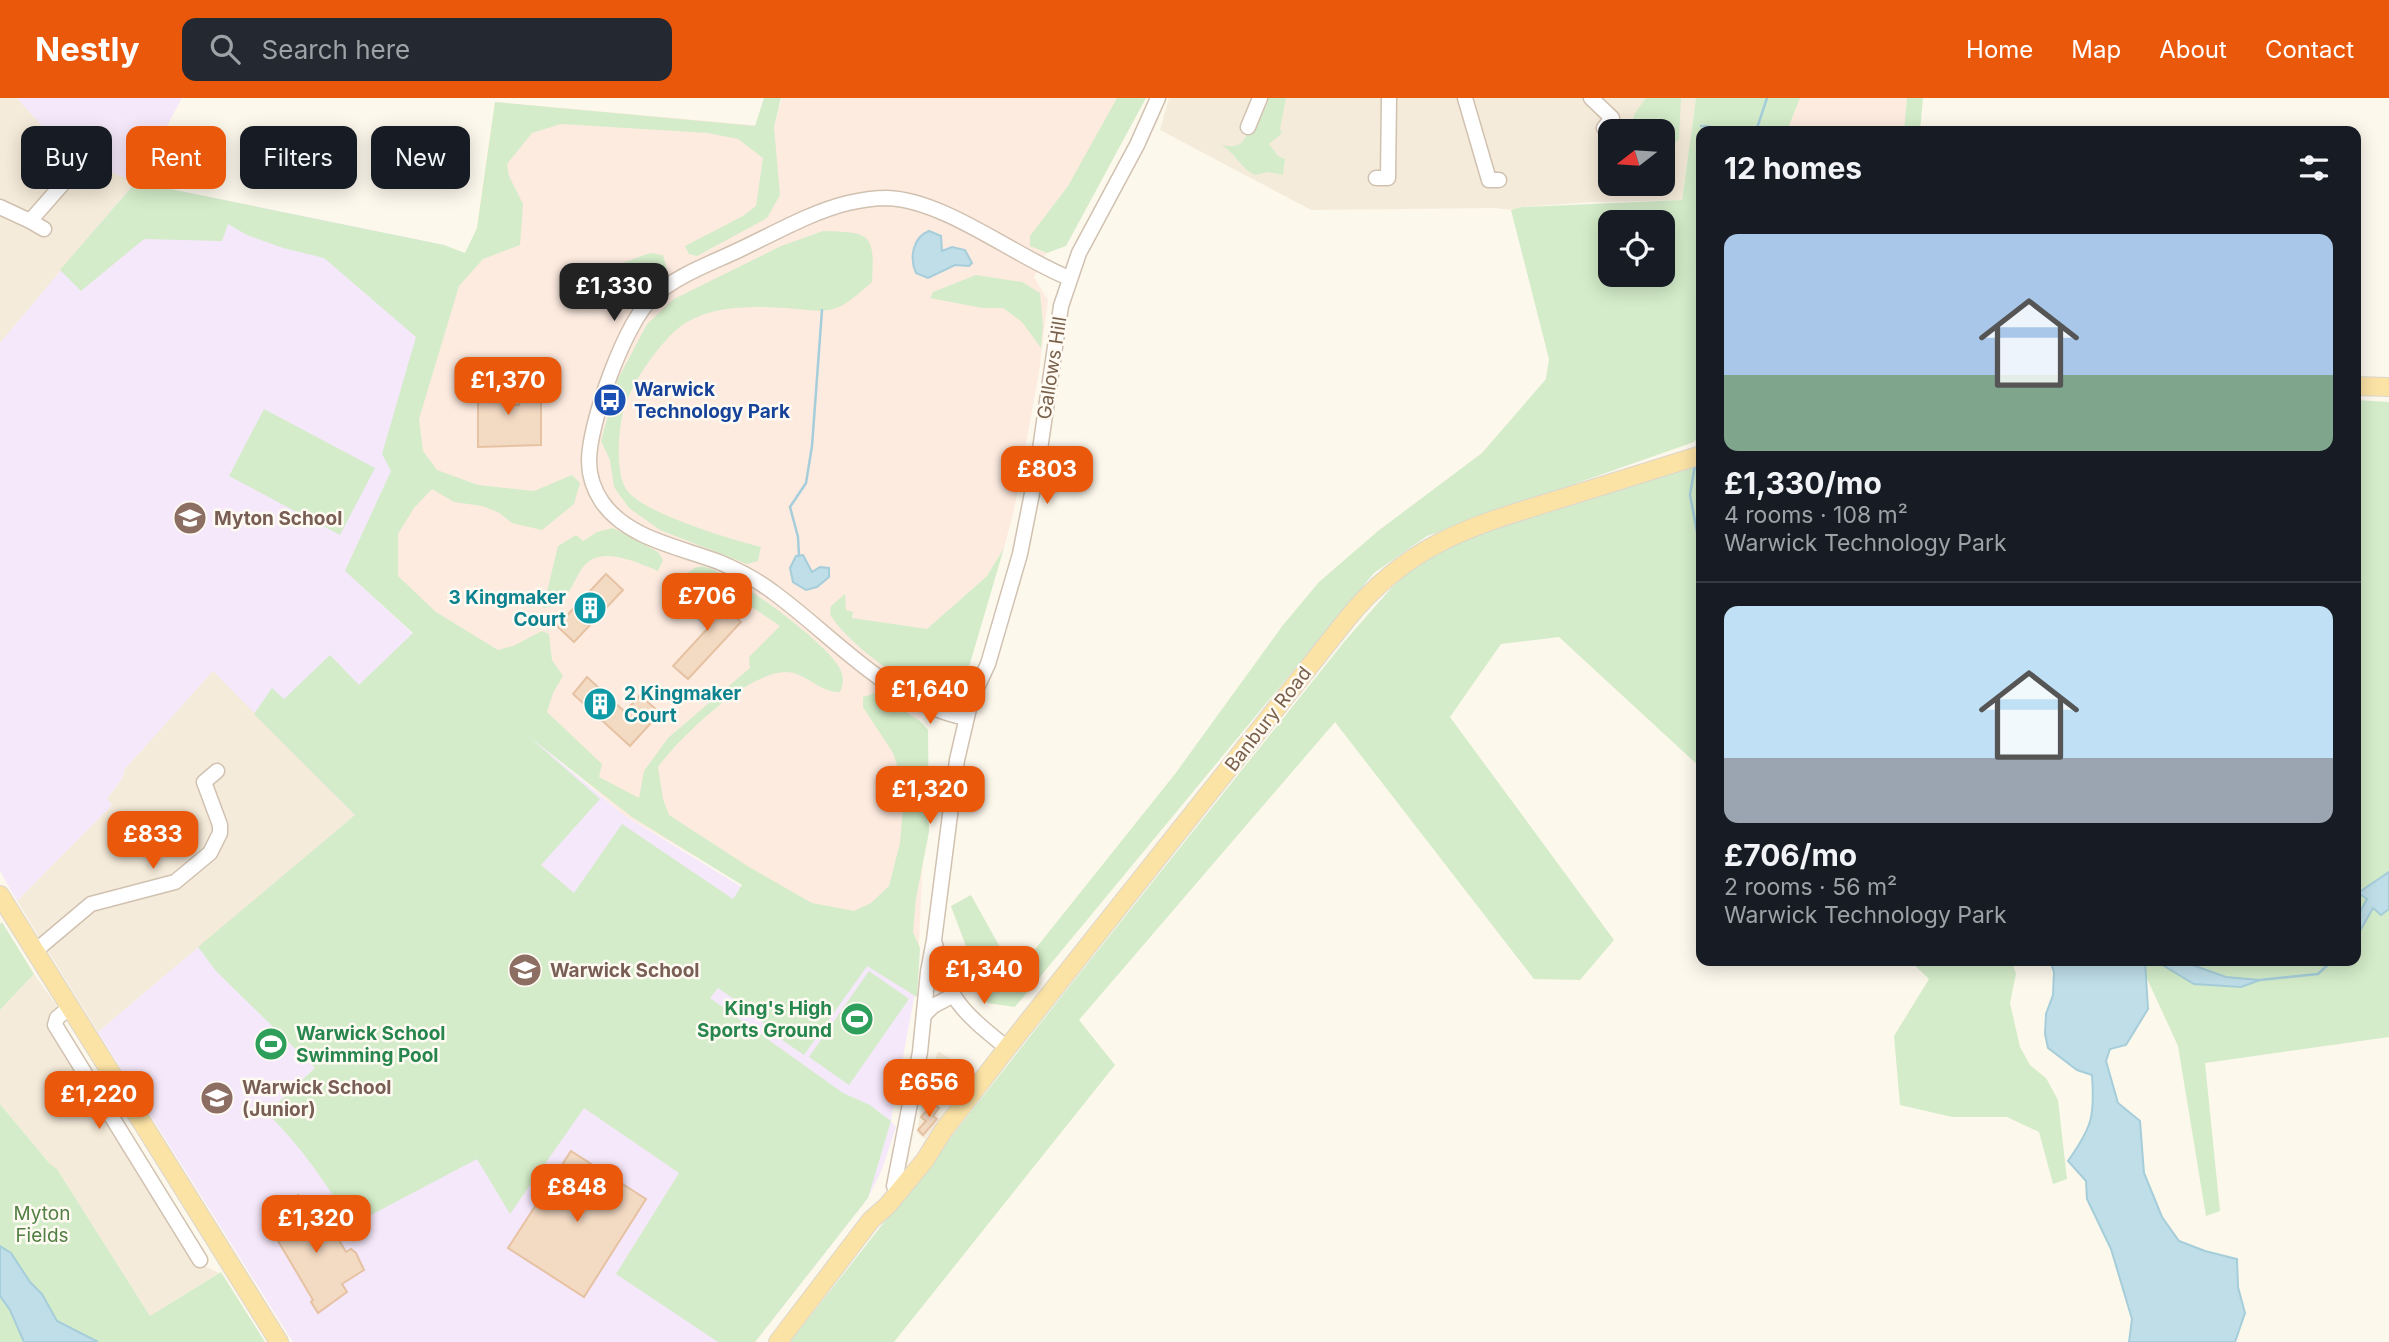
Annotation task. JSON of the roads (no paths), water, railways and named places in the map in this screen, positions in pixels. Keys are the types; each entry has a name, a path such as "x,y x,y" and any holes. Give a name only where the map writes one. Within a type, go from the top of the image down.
{"main road":[{"path":"2361,386 2389,387"},
{"name":"Banbury Road","path":"778,1342 871,1220 887,1206 925,1160 943,1131 1007,1048 1347,619 1393,572 1429,547 1486,522 1696,457"},
{"path":"0,895 279,1342"},
{"name":"Banbury Road","path":"871,1220 879,1203 924,1145 943,1131"}],"street":[{"name":"Gallows Hill","path":"894,1186 920,1052 954,774 966,719 1003,630 1038,463 1056,332 1069,278 1158,98"},
{"path":"1248,127 1260,98"},
{"path":"1388,178 1389,98"},
{"path":"1465,98 1488,181"},
{"path":"1591,98 1613,118"},
{"path":"30,221 52,189"},
{"path":"966,719 920,704 869,672 779,596 745,574 664,543 626,525 609,510 595,491 589,461 592,434 627,335 653,297 685,276 829,209 875,198 890,198 926,206 1069,278"},
{"path":"0,207 44,229"},
{"path":"34,952 90,904 175,882 210,853 217,844 220,825 204,782 217,771"},
{"name":"Gallows Hill","path":"934,940 941,970 952,996 965,1013 1007,1048"},
{"path":"924,1015 933,1006 952,996"},
{"path":"69,1008 57,1018 55,1025 203,1262"},
{"path":"187,1239 207,1227"}],"water":[{"path":"929,231 941,236 942,251 952,247 965,250 972,263 969,266 955,265 928,278 916,273 914,249 919,238"},
{"path":"803,555 812,572 820,567 829,568 829,577 817,587 806,590 793,582 790,568 796,556"},
{"path":"2389,872 2389,909 2381,915 2373,908 2361,929 2361,910 2367,899 2361,895 2361,891"},
{"path":"2052,966 2145,966 2148,1009 2126,1045 2110,1049 2106,1061 2118,1103 2140,1121 2144,1173 2162,1217 2179,1241 2237,1259 2238,1287 2245,1313 2235,1342 2129,1342 2132,1319 2111,1249 2087,1199 2086,1181 2068,1161 2090,1121 2093,1101 2092,1075 2077,1070 2048,1048 2045,1034 2046,1014 2053,995"},
{"path":"2164,966 2195,966 2226,977 2260,980 2241,987 2194,984"},
{"path":"0,1246 11,1253 30,1282 42,1294 57,1321 98,1342 24,1342 10,1310 0,1296"}],"waterway":[{"path":"1758,126 1767,98"},
{"path":"799,556 798,537 790,507 806,483 812,446 822,310"},
{"path":"1695,465 1690,495 1696,527"},
{"path":"2260,980 2318,974 2327,966"}],"place":[{"name":"Warwick Technology Park","path":"610,400"},
{"name":"Myton School","path":"190,518"},
{"name":"3 Kingmaker Court","path":"590,608"},
{"name":"2 Kingmaker Court","path":"600,704"},
{"name":"Warwick School","path":"525,970"},
{"name":"King's High Sports Ground","path":"857,1019"},
{"name":"Warwick School Swimming Pool","path":"271,1044"},
{"name":"Warwick School (Junior)","path":"217,1098"}],"park label":[{"name":"Myton Fields","path":"42,1224"}]}
